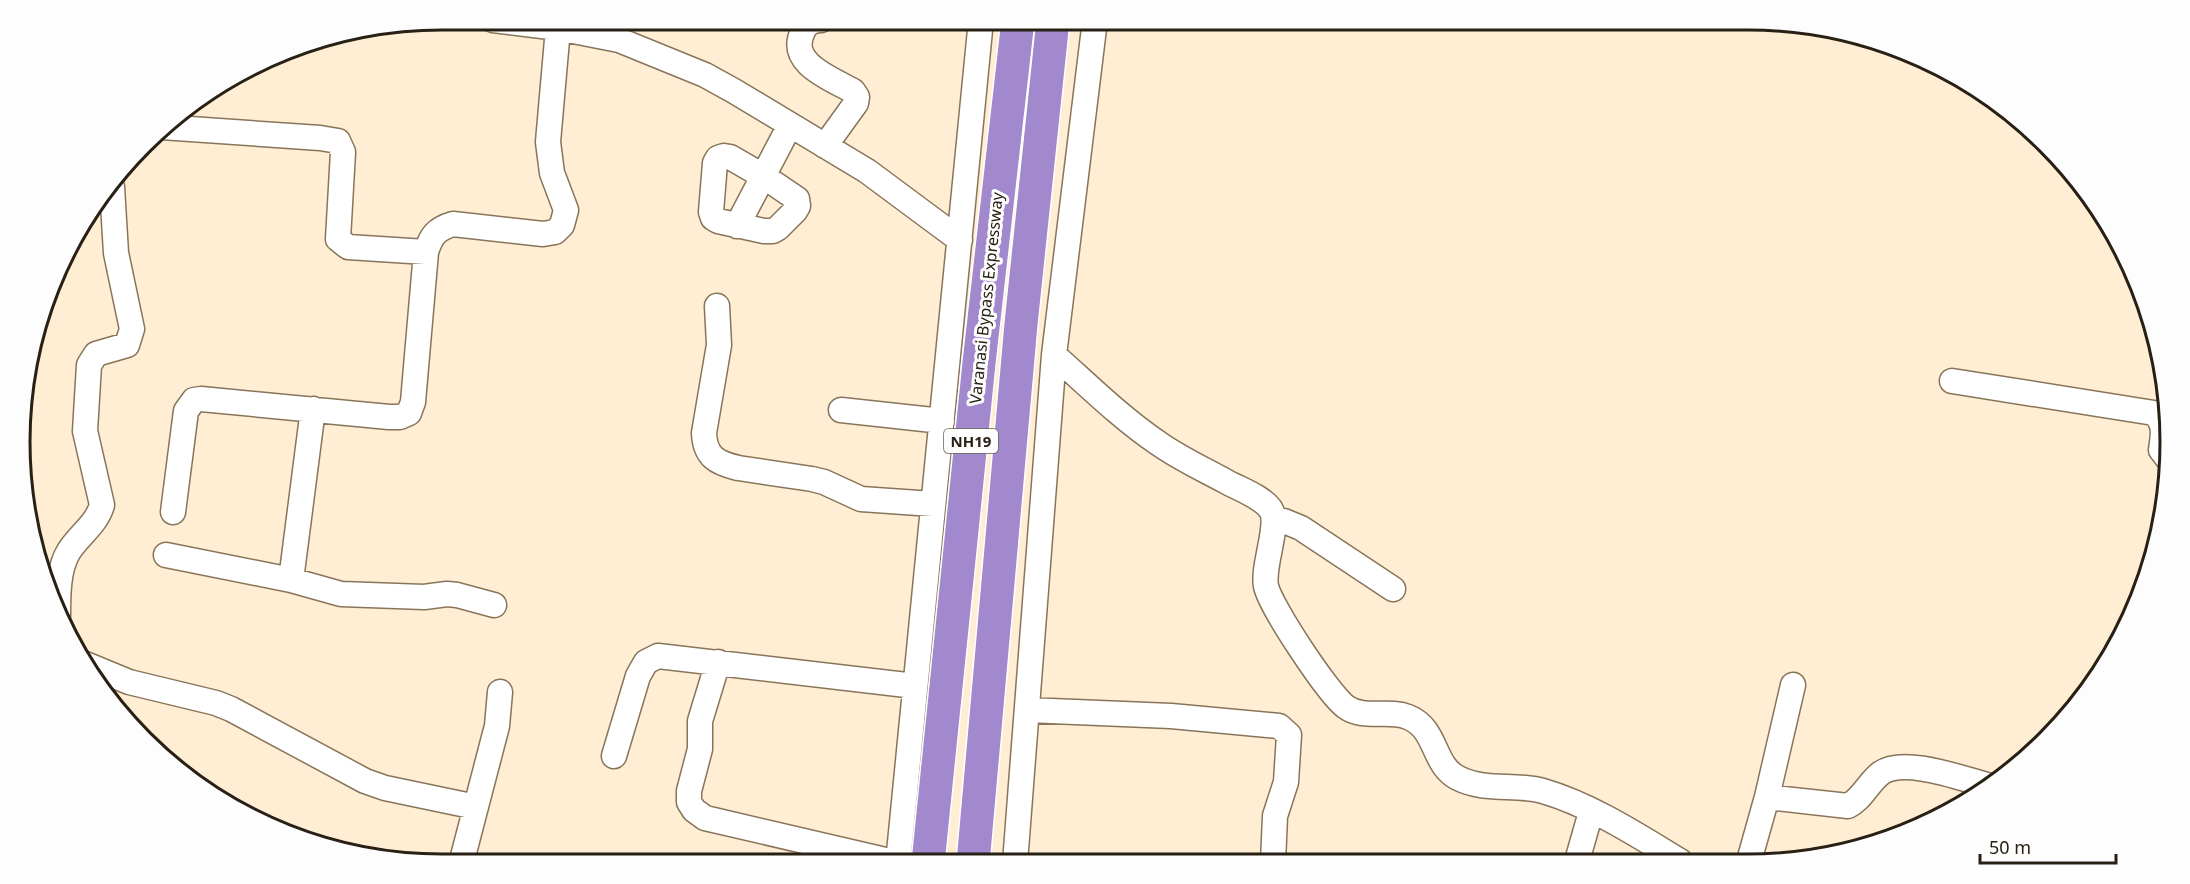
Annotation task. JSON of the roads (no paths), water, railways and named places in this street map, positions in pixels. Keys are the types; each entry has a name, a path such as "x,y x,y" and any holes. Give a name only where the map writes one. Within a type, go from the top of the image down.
{"highway":[{"name":"Varanasi Bypass Expressway","path":"929,854 979,363 1017,30"},
{"name":"NH19","path":"974,854 1021,324 1052,30"}],"street":[{"path":"173,512 186,411 194,400 389,417 400,417 409,413 413,402 426,252 431,236 441,227 453,224 543,234 555,232 562,225 566,210 552,173 548,142 558,30"},
{"path":"619,30 734,91 867,171 960,240"},
{"path":"803,30 798,50 800,57 853,91 857,97 856,103 825,146"},
{"path":"899,854 980,30"},
{"path":"1016,854 1054,355 1094,30"},
{"path":"736,226 790,125"},
{"path":"175,128 338,141 343,152 338,239 348,247 426,252"},
{"path":"718,158 730,158 763,176 797,199 798,206 795,211 778,228 772,231 736,226 713,218 711,212 715,163 718,158"},
{"path":"59,594 63,565 69,551 99,517 102,505 84,431 89,365 96,354 127,345 132,328 116,253 112,194"},
{"path":"717,306 719,345 704,433 705,444 713,457 728,466 824,482 861,499 933,504"},
{"path":"1054,355 1139,429 1160,444 1265,504 1272,512 1274,523 1266,567 1266,586 1273,606 1331,693 1347,708 1365,714 1406,716 1422,724 1443,764 1456,777 1483,786 1539,790 1563,797 1632,832 1668,854"},
{"path":"1952,381 2154,413 2159,418"},
{"path":"291,580 313,409"},
{"path":"841,410 942,421"},
{"path":"1274,523 1284,521 1300,528 1393,590"},
{"path":"166,555 291,580 352,596 424,597 447,594 494,605"},
{"path":"615,756 638,676 646,662 658,656 915,686"},
{"path":"718,662 700,721 700,749 689,791 690,802 694,810 705,818 859,854"},
{"path":"98,669 129,682 216,703 231,709 365,781 385,788 476,807"},
{"path":"1751,854 1793,685"},
{"path":"464,854 497,726 500,692"},
{"path":"1027,710 1171,716 1279,726 1289,735 1286,782 1275,816 1273,854"},
{"path":"1767,797 1848,806 1857,802 1878,776 1895,767 1910,767 1980,783"},
{"path":"1579,854 1591,812"}]}
